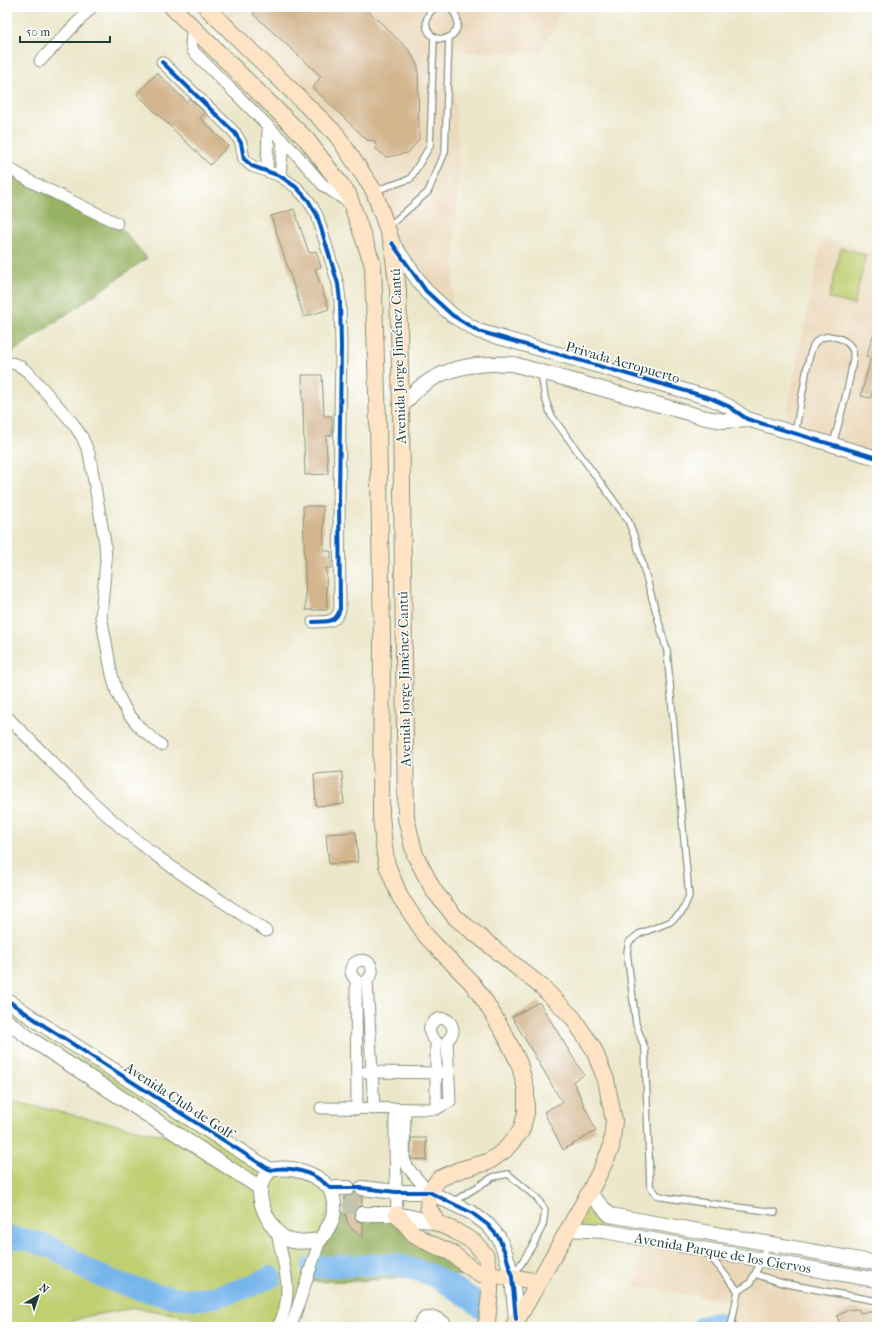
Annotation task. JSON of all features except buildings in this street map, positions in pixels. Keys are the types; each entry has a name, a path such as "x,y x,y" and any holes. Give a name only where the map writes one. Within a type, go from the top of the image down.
{"main road":[{"name":"Avenida Jorge Jiménez Cantú","path":"172,7 307,140 348,194 373,265 382,638 381,815 387,865 400,898 427,937 472,983 486,1003 505,1035 515,1056 526,1088 526,1113 521,1131 505,1150 488,1162 459,1170 440,1179 429,1192"},
{"name":"Avenida Jorge Jiménez Cantú","path":"206,7 336,134 374,191 392,243 398,290 401,407 406,818 415,855 434,891 456,918 542,987 573,1018 593,1048 606,1080 614,1121 611,1148 602,1170 515,1323"},
{"path":"213,7 233,33"},
{"path":"429,1192 428,1207 437,1223 474,1242 486,1256 490,1275 490,1292 487,1322 485,1327"},
{"path":"397,1214 414,1234 429,1243 450,1252 472,1269 482,1274 512,1277 538,1282"}],"street":[{"path":"40,61 92,7"},
{"path":"193,28 191,43 193,51 283,141 323,185 351,204"},
{"path":"162,62 235,133 241,143 244,159 252,166 267,170 296,186 308,200 317,215 338,284 340,301 340,609 334,620 313,622"},
{"path":"267,170 268,126"},
{"path":"280,176 283,141"},
{"path":"7,167 30,181 117,223"},
{"name":"Privada Aeropuerto","path":"392,243 426,291 452,315 478,331 710,398 728,406 747,419 877,458"},
{"path":"7,363 21,366 28,372 72,422 89,453 105,543 106,561 101,616 112,675 117,693 127,712 141,729 161,745"},
{"name":"Privada Aeropuerto","path":"401,407 422,385 451,369 486,363 512,364 706,418 725,421 747,419"},
{"path":"7,717 86,795 128,833 154,854 266,931"},
{"path":"357,1108 356,980 353,976 351,968 353,964 361,960 369,963 372,971 366,980 374,1109"},
{"name":"Avenida Club de Golf","path":"7,1000 50,1030 270,1170"},
{"path":"320,1108 436,1109 450,1101 447,1041 451,1037 453,1030 449,1021 439,1018 435,1020 430,1027 429,1033 436,1041 436,1109"},
{"path":"7,1020 32,1040 260,1188"},
{"path":"357,1030 369,1029"},
{"path":"357,1072 448,1073"},
{"path":"397,1214 396,1192 400,1159 400,1109"},
{"path":"400,1159 429,1192 450,1204 472,1213 488,1225 499,1238 506,1255 512,1277 515,1323"},
{"path":"278,1327 287,1306 288,1292 286,1274 277,1233 269,1220 263,1205 260,1188 263,1178 270,1170 280,1168 306,1172 322,1180 347,1201 437,1223"},
{"path":"290,1327 320,1240 347,1201 396,1192 429,1192"},
{"path":"589,1193 610,1215 604,1231"},
{"name":"Avenida Parque de los Ciervos","path":"610,1215 877,1263"},
{"name":"Avenida Parque de los Ciervos","path":"568,1229 604,1231 877,1280"},
{"path":"698,1230 700,1249"},
{"path":"277,1233 291,1241 305,1242 320,1240"},
{"path":"420,1327 419,1325 424,1318 435,1317 444,1322 447,1327"}],"lane":[{"path":"436,7 430,11 426,20 427,30 434,37 439,39 449,37 456,30 458,20 448,7"},
{"path":"374,191 410,179 430,146 434,37"},
{"path":"387,227 428,192 445,152 449,37"},
{"path":"795,433 808,364 814,344 822,338 838,338 849,344 854,356 833,445"},
{"path":"541,372 545,398 551,415 628,520 636,541 667,651 689,896 682,912 670,922 639,934 629,942 627,952 636,1024 645,1049 650,1186 657,1195 668,1198 775,1212"},
{"path":"450,1204 493,1177 508,1174 537,1198 545,1210 543,1225 534,1243 512,1277"},
{"path":"731,1327 738,1291 750,1283 762,1260 766,1242"},
{"path":"700,1249 738,1291"},
{"path":"755,1274 782,1283 877,1302"}],"shaded area":[{"path":"213,7 563,7 541,53 463,52 456,62 454,84 459,154 452,315 426,291 336,134"},
{"path":"822,238 877,254 877,457 784,428"},
{"path":"643,1238 877,1280 877,1327 724,1327 729,1301 635,1286"}],"green space":[{"path":"7,167 117,223 147,258 7,356"},
{"path":"841,248 866,255 854,305 829,298"},
{"path":"7,1000 270,1170 291,1169 333,1196 290,1327 220,1327 187,1316 135,1308 88,1316 57,1327 7,1327 7,1100 185,1140 7,1021"},
{"path":"589,1193 610,1215 604,1231 568,1229"},
{"path":"334,1215 397,1215 481,1274 356,1281 305,1282"}],"waterway":[{"path":"7,1237 27,1240 57,1250 88,1270 112,1281 172,1297 186,1299 207,1298 246,1288 271,1277"},
{"path":"312,1267 396,1264 432,1275 472,1299 482,1308"},
{"path":"703,1327 716,1323 724,1325"}],"tunnel":[{"path":"345,1196 362,1195"},
{"path":"344,1207 362,1207"}],"cycle path":[{"path":"162,62 235,133 241,143 244,159 252,166 280,176 296,187 308,200 317,215 338,284 341,346 339,498 340,609 336,617 330,621 313,622"},
{"path":"392,243 426,291 452,315 478,331 710,398 728,406 747,419 877,458"},
{"path":"7,1000 43,1025 270,1170 287,1169 310,1174 330,1188 362,1188 396,1192 429,1192 472,1213 488,1225 499,1238 506,1255 512,1277 516,1319"}]}
